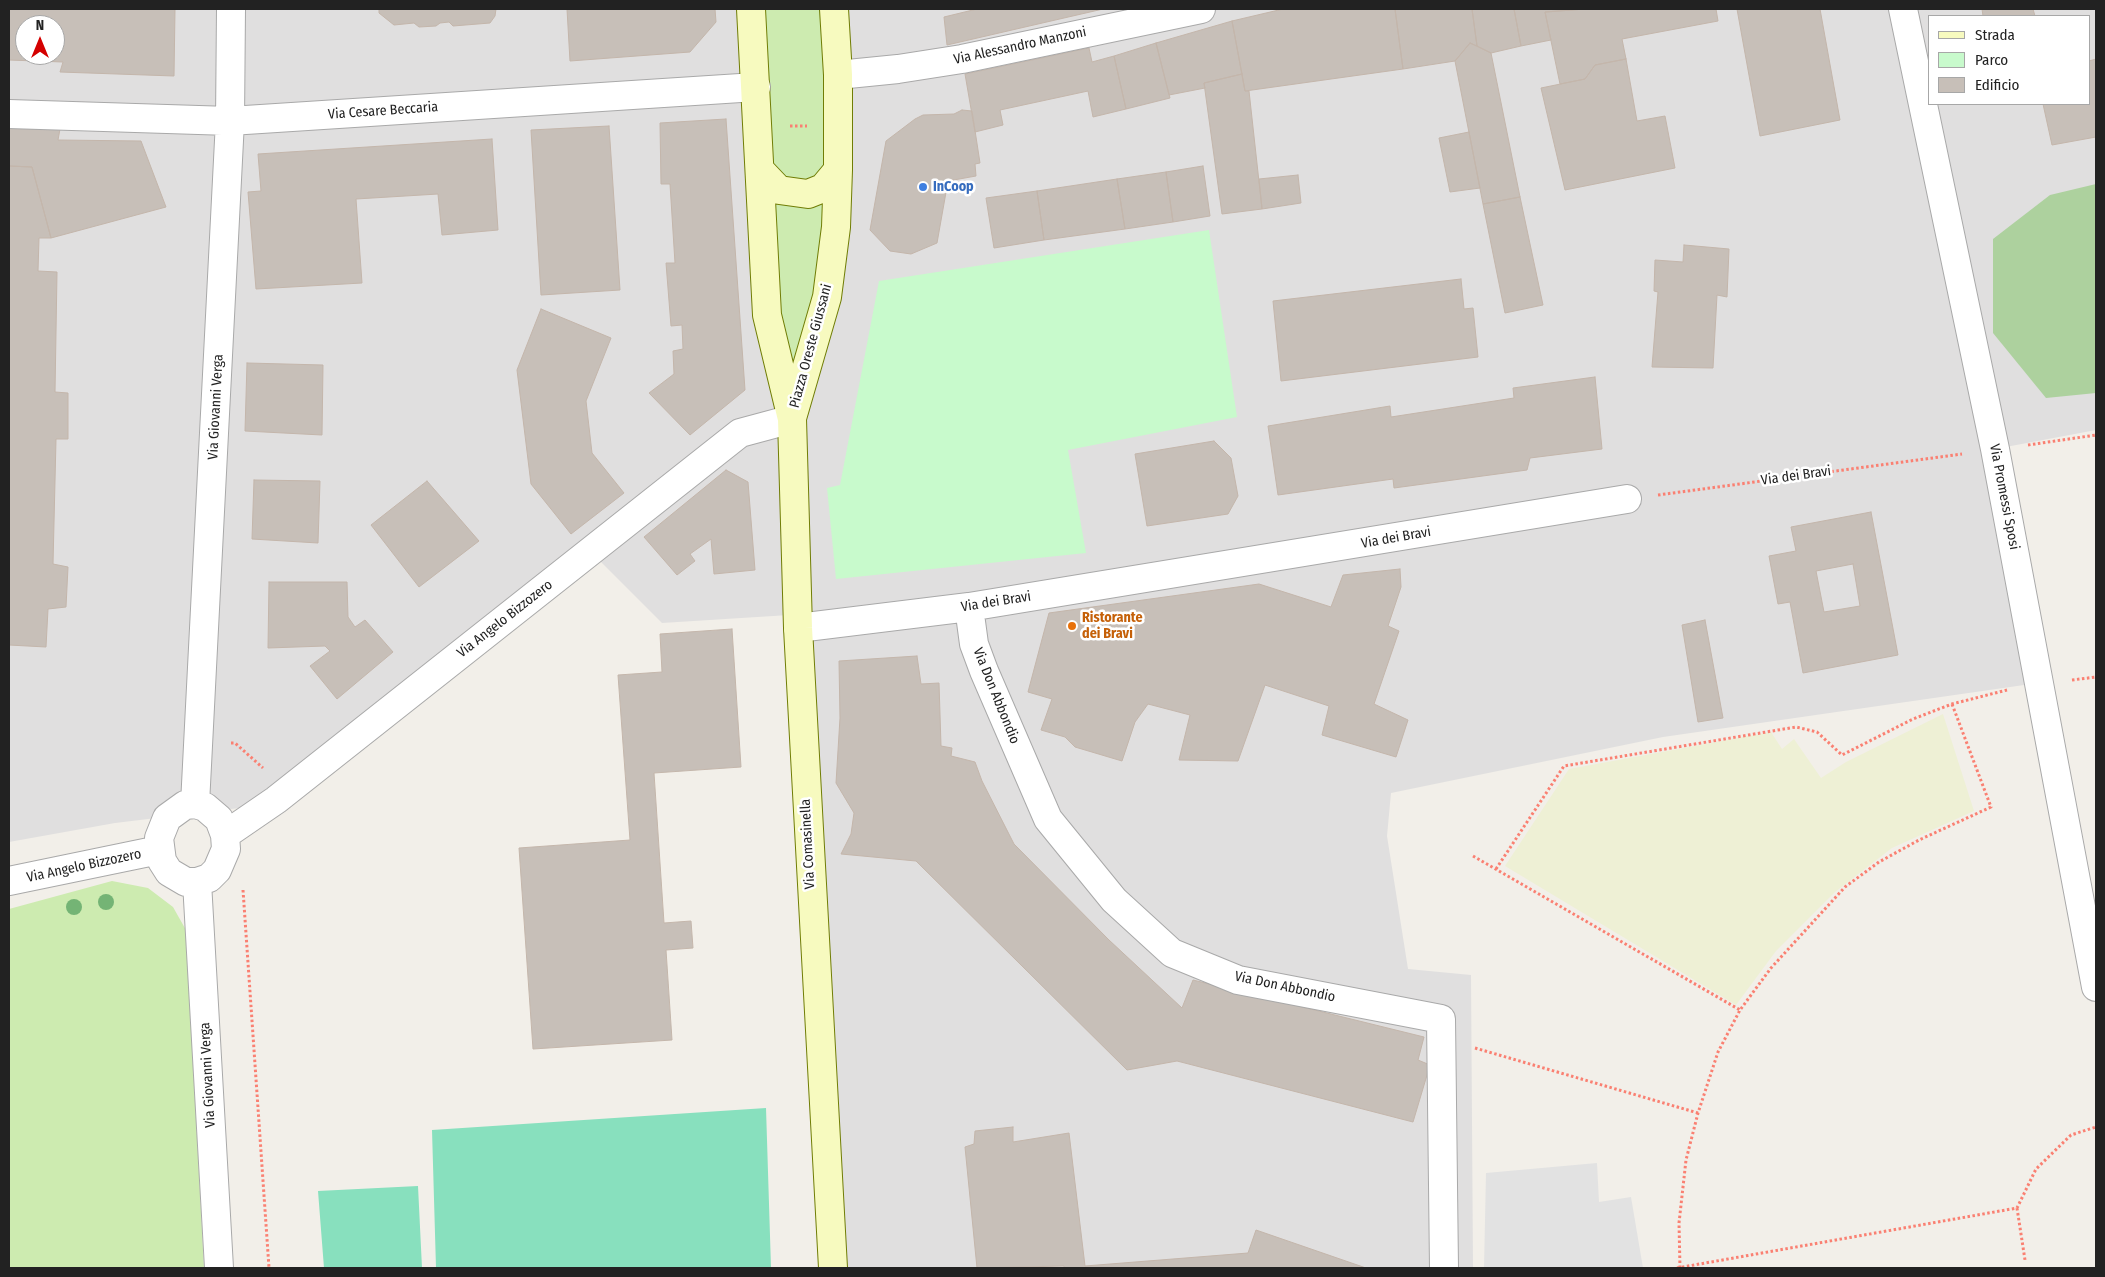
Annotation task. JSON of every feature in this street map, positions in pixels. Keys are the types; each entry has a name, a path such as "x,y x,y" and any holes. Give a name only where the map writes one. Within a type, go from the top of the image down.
{"street":[{"name":"Via Giovanni Verga","path":"195,804 230,121 231,9"},
{"name":"Piazza Oreste Giussani","path":"751,9 767,315 792,419"},
{"name":"Piazza Oreste Giussani","path":"792,419 827,297 836,227 838,75 834,9"},
{"name":"Via Alessandro Manzoni","path":"838,75 898,69 962,59 1201,9"},
{"name":"Via Promessi Sposi","path":"1903,9 1995,449 2096,987"},
{"name":"Via Cesare Beccaria","path":"9,114 230,121 756,87"},
{"path":"760,170 780,190 808,194 823,188 838,170"},
{"name":"Via Comasinella","path":"792,419 798,628 833,1268"},
{"name":"Via Angelo Bizzozero","path":"225,836 276,800 740,433 792,419"},
{"name":"Via dei Bravi","path":"798,628 969,607 1627,499"},
{"name":"Via Don Abbondio","path":"969,607 974,644 984,671 1048,819 1114,900 1172,952 1238,980 1441,1019 1444,1268"},
{"path":"195,804 214,812 219,819 225,836 226,849 217,870 210,878 197,882 186,882 173,875 162,861 159,850 159,838 167,818 185,805 195,804"},
{"name":"Via Angelo Bizzozero","path":"9,881 159,850"},
{"name":"Via Giovanni Verga","path":"197,882 219,1268"}],"path":[{"path":"781,126 809,126"},
{"name":"Via dei Bravi","path":"1627,499 2096,435"},
{"path":"1496,868 1564,766 1796,727 1817,732 1842,754 1913,719 1952,704 2039,683 2096,677"},
{"path":"1952,704 1991,807 1919,840 1878,862 1845,887 1784,953 1740,1010 1718,1052 1698,1112 1686,1160 1680,1223 1679,1268 2017,1208"},
{"path":"1473,856 1740,1010"},
{"path":"242,880 269,1268"},
{"path":"1441,1038 1698,1112"},
{"path":"2025,1260 2017,1208 2036,1169 2071,1135 2096,1127"}],"shaded area":[{"path":"9,9 743,9 782,411 789,615 662,623 585,546 256,806 115,823 9,842"},
{"path":"839,9 2096,9 2096,430 1995,449 2031,684 1663,737 1391,793 1387,836 1408,969 1471,975 1473,1268 845,1268 805,637 802,422"},
{"path":"1597,1163 1599,1202 1631,1197 1643,1268 1484,1268 1486,1173"}],"green space":[{"path":"751,9 834,9 838,170 792,419 782,379"},
{"path":"2096,184 2096,393 2046,398 1993,333 1993,239 2050,195"},
{"path":"1209,230 1237,417 1068,450 1086,553 836,579 827,488 840,485 879,281"},
{"path":"1943,714 1974,811 1892,848 1835,892 1776,951 1736,1005 1505,866 1569,769 1771,732 1782,749 1794,739 1821,778 1846,762"},
{"path":"112,881 148,888 173,907 186,930 204,1268 9,1268 9,909"},
{"path":"766,1108 771,1268 436,1268 432,1130"},
{"path":"418,1186 422,1268 324,1268 318,1191"}],"building":[{"path":"9,9 175,9 174,76 60,72 62,65 65,65 65,15 15,15 15,60 9,60"},
{"path":"379,9 496,9 495,16 490,23 453,26 449,22 440,23 436,26 419,27 414,23 394,25 379,13"},
{"path":"567,9 715,9 716,22 690,52 570,61"},
{"path":"977,9 1103,9 947,45 944,17"},
{"path":"1283,9 1395,9 1403,69 1245,91 1232,21"},
{"path":"1395,9 1472,9 1477,46 1470,43 1455,61 1403,69"},
{"path":"1472,9 1514,9 1521,46 1491,53 1477,46"},
{"path":"1514,9 1585,9 1545,12 1551,40 1521,46"},
{"path":"1585,9 1716,9 1718,21 1622,39 1626,59 1595,65 1585,79 1560,84 1545,12"},
{"path":"1737,9 1820,9 1840,120 1760,136"},
{"path":"1982,9 2033,9 2035,15 1983,15"},
{"path":"1232,21 1242,74 1204,83 1205,88 1169,95 1156,43"},
{"path":"1156,43 1170,98 1126,109 1114,56"},
{"path":"1470,43 1491,53 1520,197 1483,204 1455,61"},
{"path":"1089,48 1092,62 1114,56 1126,109 1093,117 1088,91 1000,110 1003,125 975,132 965,74"},
{"path":"1626,59 1637,121 1665,116 1675,168 1565,190 1541,88 1585,79 1595,65"},
{"path":"2096,59 2096,137 2052,145 2043,105 2090,105 2090,61"},
{"path":"1242,74 1245,91 1249,91 1262,209 1222,214 1204,83"},
{"path":"962,110 972,111 980,163 975,164 976,176 948,181 937,243 911,254 890,251 870,230 886,141 923,115 954,114"},
{"path":"726,119 745,390 690,435 649,393 674,374 673,351 683,349 682,325 671,326 666,263 675,263 670,184 661,184 660,123"},
{"path":"609,126 620,290 541,295 531,130"},
{"path":"9,127 60,129 58,140 141,141 166,207 51,238 32,167 9,166"},
{"path":"1469,132 1480,188 1450,192 1439,138"},
{"path":"492,139 498,230 442,235 438,194 356,199 362,283 256,289 248,192 261,191 258,154"},
{"path":"9,166 32,167 51,238 39,238 38,271 57,272 55,392 68,393 68,439 56,439 53,564 68,567 66,607 48,609 46,647 9,645"},
{"path":"1203,166 1210,216 1173,222 1166,172"},
{"path":"1166,172 1173,222 1125,229 1117,179"},
{"path":"1298,175 1301,203 1262,209 1259,179"},
{"path":"1117,179 1125,229 1044,240 1037,191"},
{"path":"1037,191 1044,240 994,248 986,198"},
{"path":"1520,197 1543,305 1505,313 1483,204"},
{"path":"1684,245 1729,249 1727,297 1717,295 1713,368 1652,367 1658,292 1654,291 1655,260 1683,262"},
{"path":"1461,279 1464,309 1473,308 1478,357 1281,381 1273,301"},
{"path":"541,309 611,338 586,401 592,453 624,493 571,534 531,484 517,370"},
{"path":"247,363 323,365 322,435 245,431"},
{"path":"1595,377 1602,449 1530,458 1527,470 1394,488 1393,479 1278,495 1268,426 1390,406 1391,417 1514,398 1513,388"},
{"path":"1214,441 1231,458 1238,496 1228,514 1147,526 1135,454"},
{"path":"726,470 748,482 755,570 714,574 711,539 690,554 695,561 677,575 644,537"},
{"path":"254,480 320,481 318,543 252,539"},
{"path":"427,481 479,541 419,587 371,525"},
{"path":"1871,512 1898,655 1803,673 1790,602 1778,604 1769,556 1796,551 1791,527","holes":["1853,564 1860,606 1824,612 1816,571"]},
{"path":"1400,569 1401,587 1388,626 1399,631 1374,704 1408,720 1396,757 1322,735 1329,706 1265,685 1238,761 1179,760 1190,715 1148,704 1135,722 1122,761 1075,747 1065,737 1041,730 1052,699 1028,692 1049,613 1259,584 1331,607 1343,575"},
{"path":"269,582 347,582 348,617 355,627 365,620 393,652 337,699 310,666 330,651 325,646 268,648"},
{"path":"1705,620 1723,718 1698,722 1682,625"},
{"path":"732,629 741,767 654,773 664,923 691,921 693,948 666,950 672,1040 533,1049 519,848 630,840 618,675 662,672 660,634"},
{"path":"917,656 921,684 939,683 941,746 952,748 951,756 975,762 982,781 1014,844 1109,940 1182,1008 1193,980 1424,1037 1418,1060 1430,1065 1413,1122 1177,1061 1127,1070 916,861 841,854 851,834 854,813 836,783 840,718 839,661"},
{"path":"1013,1127 1013,1142 1069,1133 1085,1266 1248,1253 1256,1230 1366,1268 1064,1268 1064,1266 977,1268 965,1147 974,1144 975,1131"}],"place":[{"name":"InCoop","path":"923,187"},
{"name":"Ristorante dei Bravi","path":"1072,626"}]}
